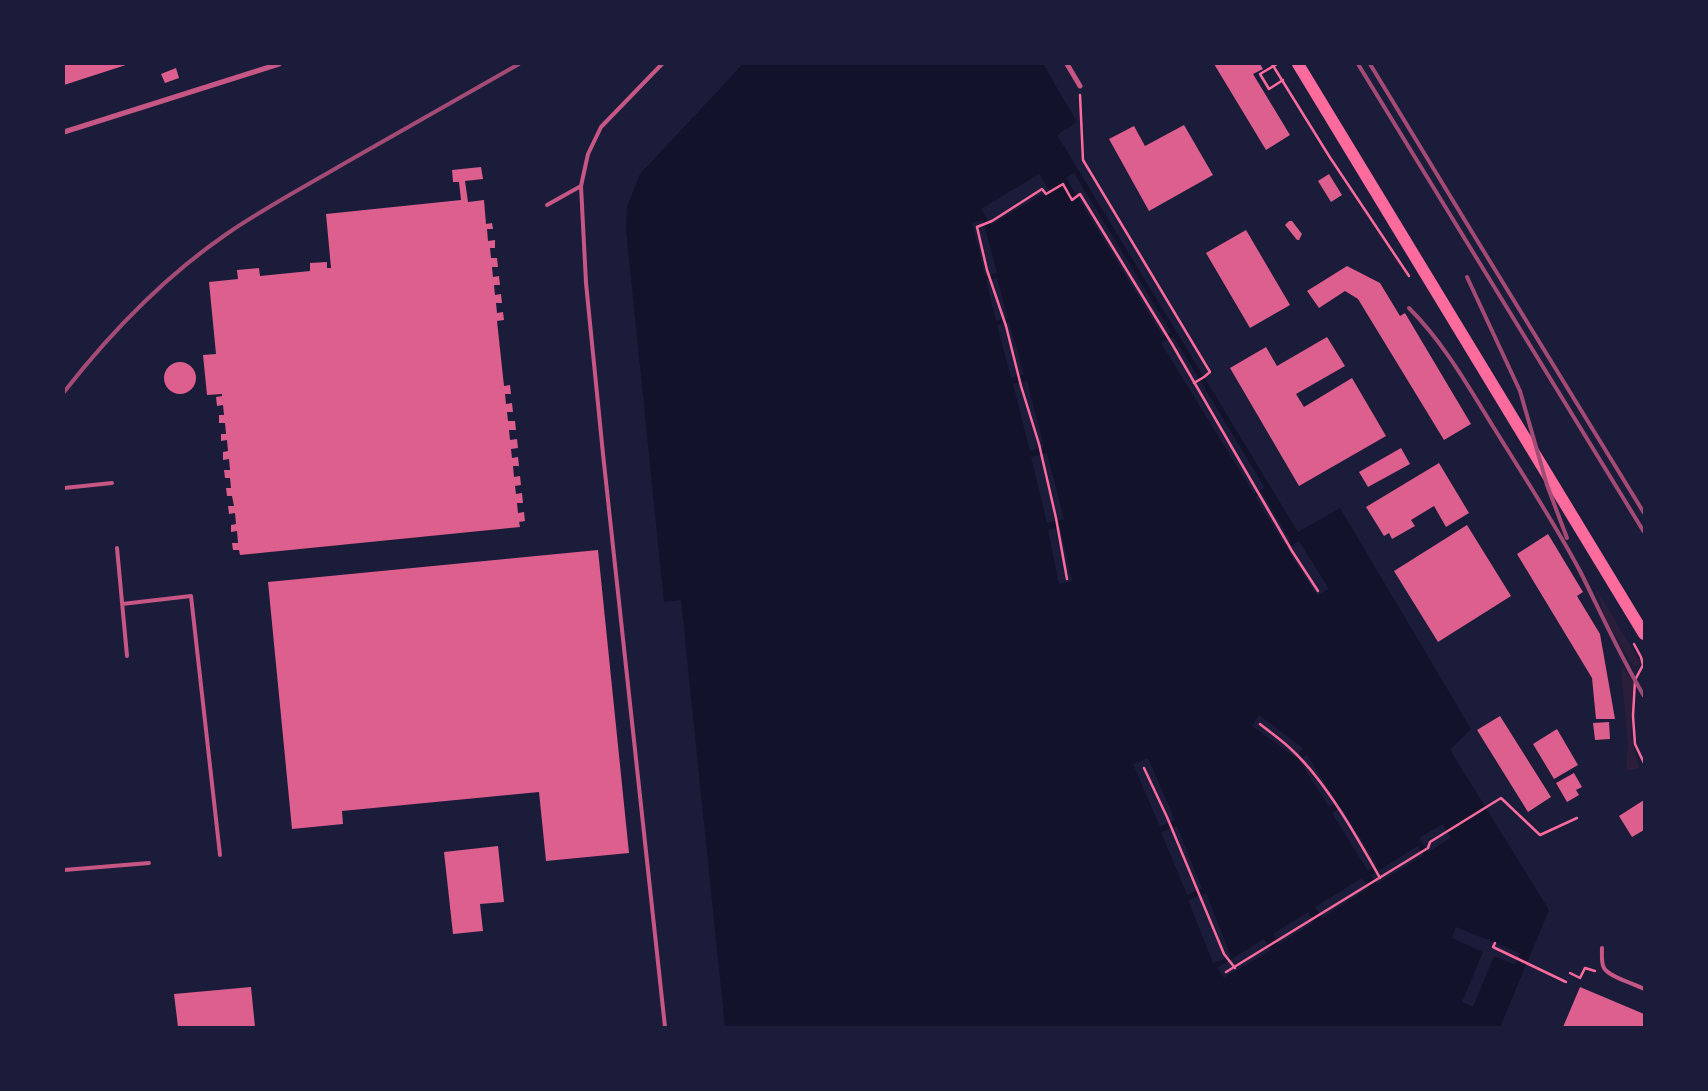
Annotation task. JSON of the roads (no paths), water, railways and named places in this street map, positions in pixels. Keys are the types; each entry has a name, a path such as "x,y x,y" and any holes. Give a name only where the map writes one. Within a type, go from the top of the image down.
{"main road":[{"path":"1298,64 1644,634"}],"street":[{"path":"64,132 278,64"},
{"path":"1067,64 1080,86"}],"lane":[{"path":"662,64 602,127 588,154 581,186 586,283 603,454 665,1027"},
{"path":"547,205 581,186"},
{"path":"64,488 112,483"},
{"path":"117,548 127,656"},
{"path":"122,604 191,596 220,854"},
{"path":"64,870 149,862"},
{"path":"1602,948 1605,970 1644,988"}],"railway":[{"path":"64,392 140,306 182,268 228,233 271,205 519,64"},
{"path":"1358,64 1644,532"},
{"path":"1370,64 1644,513"},
{"path":"1467,277 1520,391 1547,485 1567,538"},
{"path":"1409,308 1422,321 1455,365 1549,517 1580,571 1644,696"}]}
